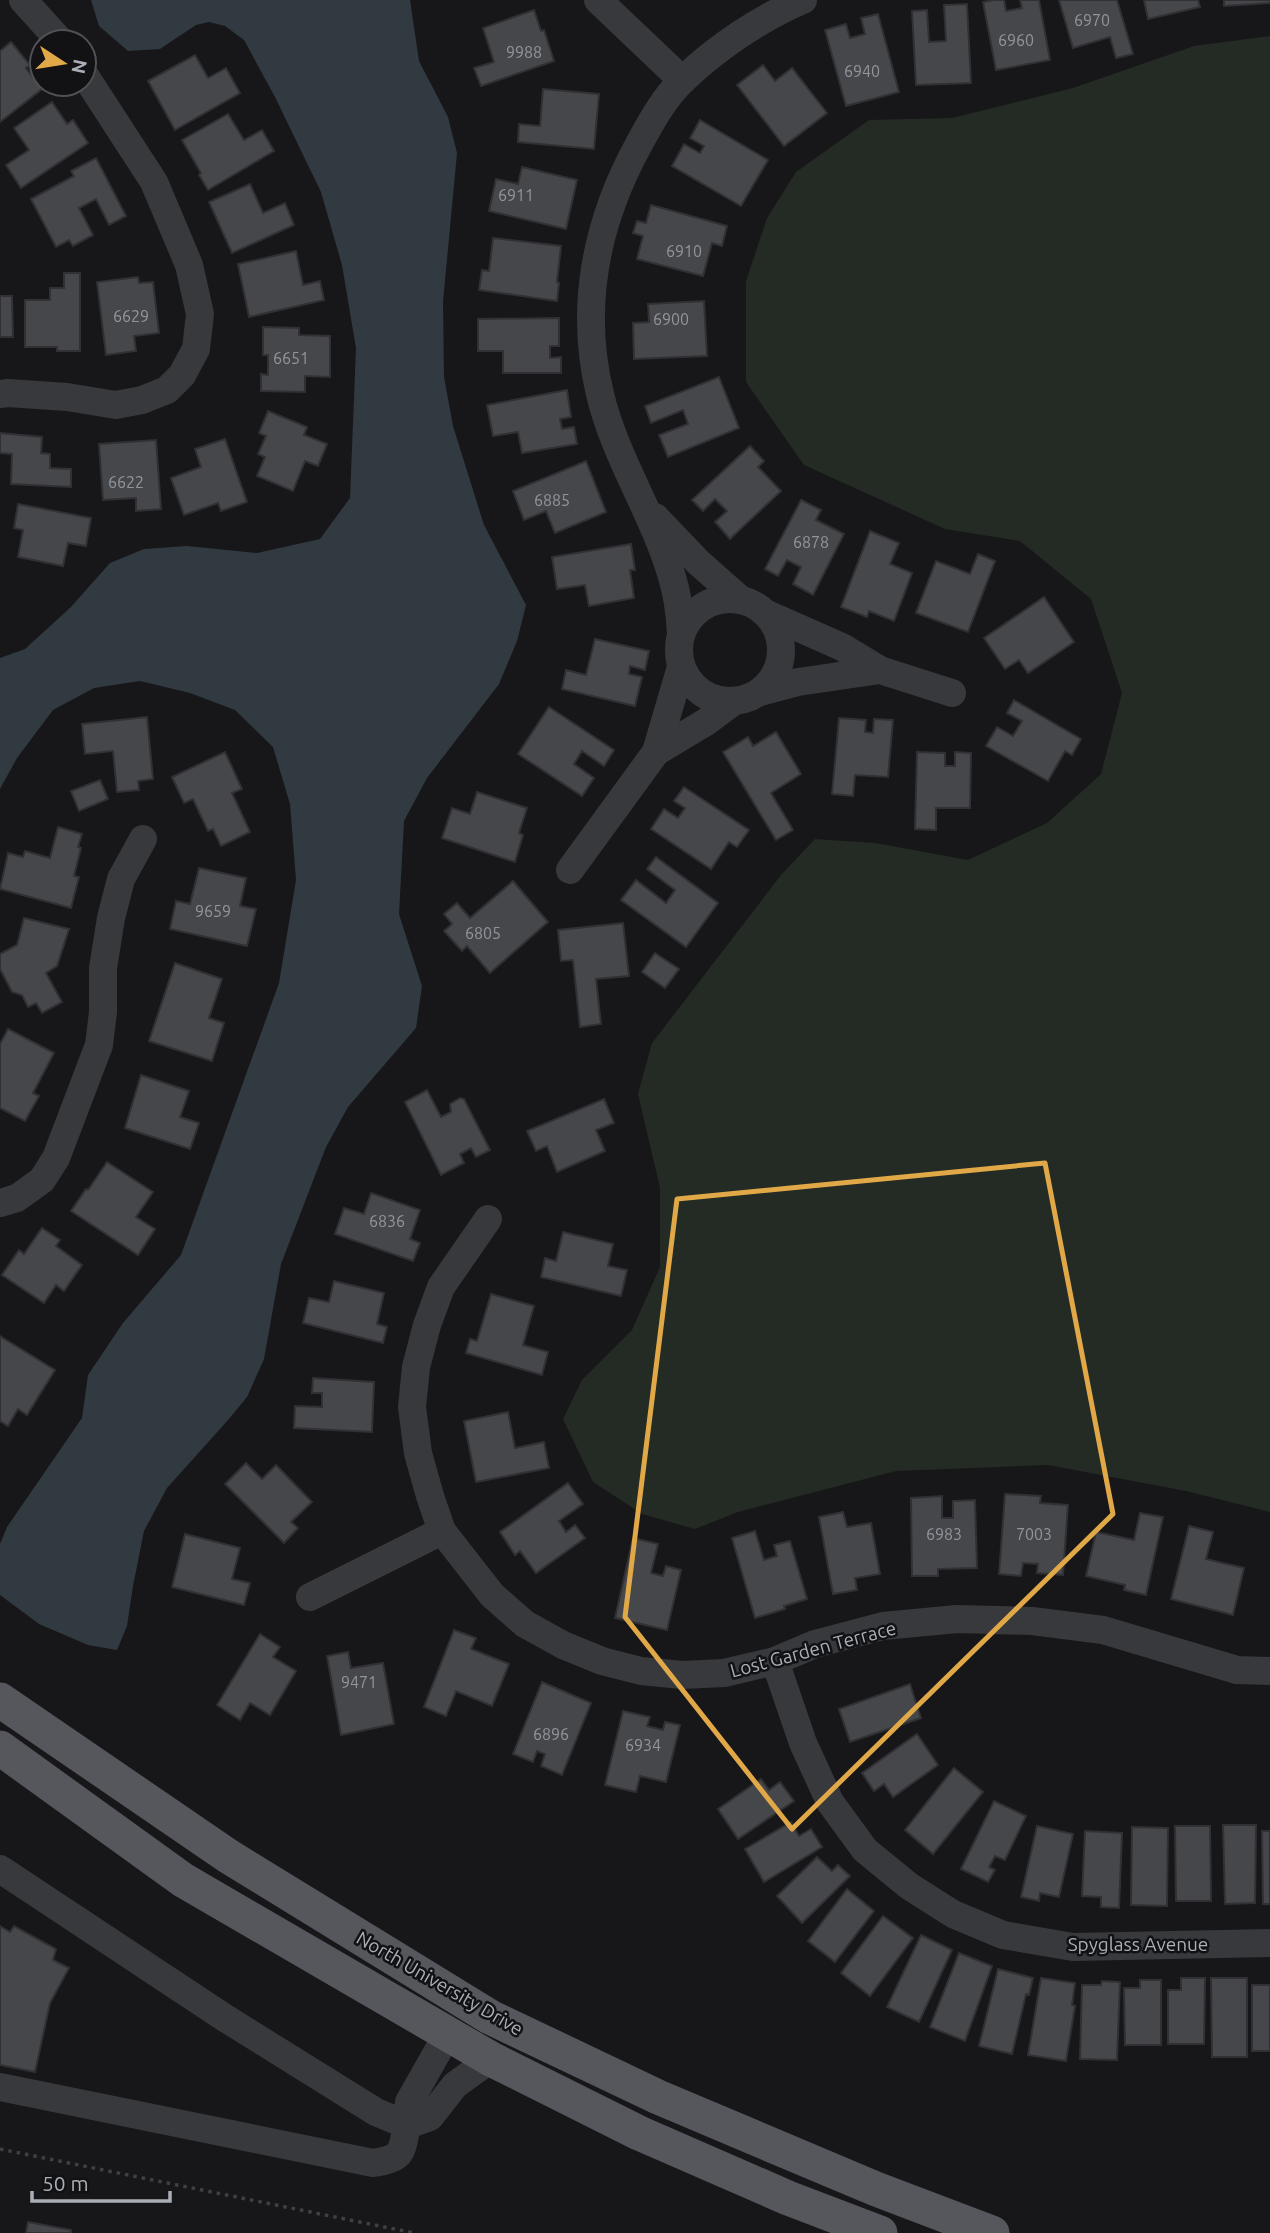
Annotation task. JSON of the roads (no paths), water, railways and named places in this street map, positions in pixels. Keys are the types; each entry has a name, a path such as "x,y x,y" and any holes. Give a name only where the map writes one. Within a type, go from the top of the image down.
{"main road":[{"name":"North University Drive","path":"4,1733 183,1880 447,2035 639,2133 788,2198 880,2233"},
{"name":"North University Drive","path":"4,1733 228,1856 490,2017 658,2097 876,2189 992,2233"},
{"path":"639,2133 658,2097"}],"street":[{"path":"23,0 48,28"},
{"path":"598,0 682,80"},
{"path":"643,504 698,562 774,624 780,638 778,668 771,681 748,699 733,702 717,700 702,693 689,682 681,667 679,608 672,576 618,447 600,395 592,341 592,282 603,225 623,173 650,122 682,80 749,30 803,0"},
{"path":"0,394 67,397 116,405 142,400 167,390 183,375 196,349 200,314 189,265 154,182 98,96"},
{"path":"681,634 688,621 699,610 726,599 753,607 842,647 880,670 952,694"},
{"path":"570,870 656,752 681,667"},
{"path":"760,692 798,682 880,670"},
{"path":"656,752 733,702"},
{"path":"0,1203 17,1198 42,1181 56,1158 99,1045 103,1012 103,968 111,918 121,879 143,839"},
{"name":"Lost Garden Terrace","path":"488,1219 441,1287 426,1325 416,1367 412,1408 418,1453 429,1496 442,1531 492,1595 525,1623 563,1645 602,1661 641,1671 682,1675 724,1673 775,1661 815,1644 883,1626 957,1619 1032,1621 1103,1630 1237,1670 1270,1671"},
{"path":"310,1597 442,1531"},
{"name":"Spyglass Avenue","path":"775,1661 803,1743 830,1802 865,1850 909,1886 953,1914 1003,1935 1073,1947 1270,1943"},
{"path":"0,1869 248,2032 376,2112 407,2125 430,2117 455,2085 491,2059"},
{"path":"0,2087 373,2163 391,2160 401,2152 409,2102 447,2035"}]}
